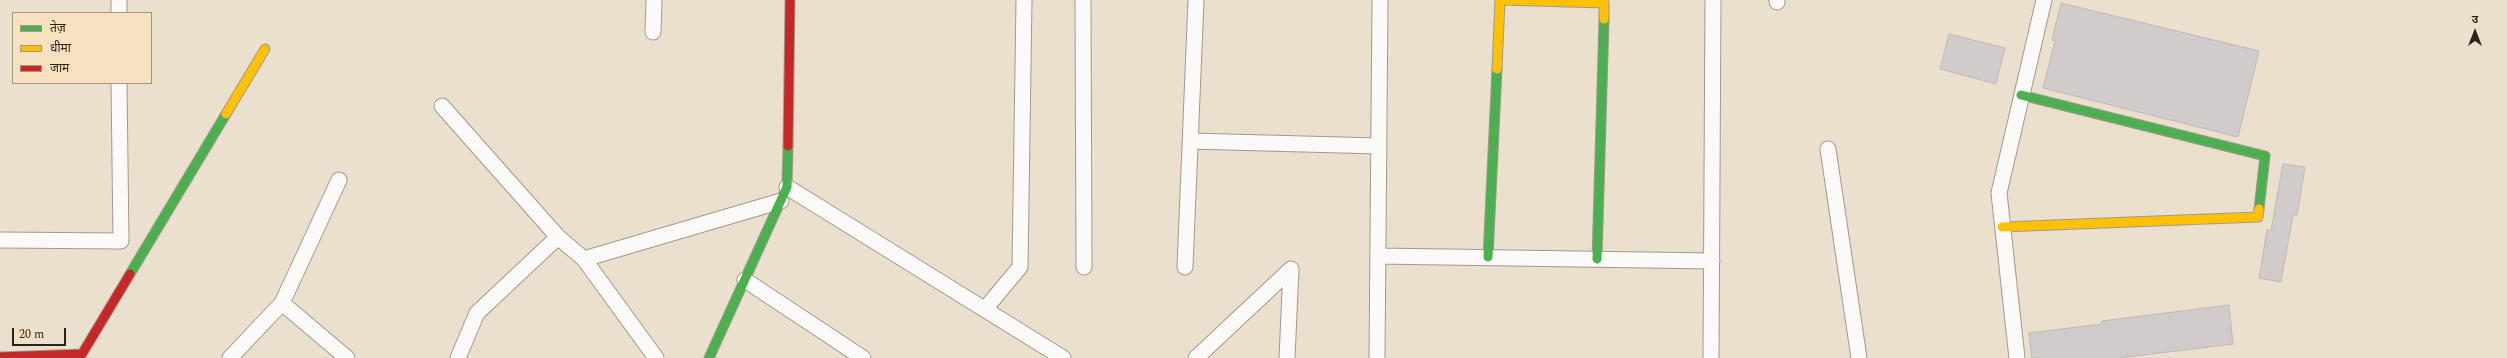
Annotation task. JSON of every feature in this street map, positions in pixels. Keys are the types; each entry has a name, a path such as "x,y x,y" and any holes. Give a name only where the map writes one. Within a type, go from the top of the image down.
{"street":[{"path":"119,0 119,12"},
{"path":"653,32 654,0"},
{"path":"709,358 787,187 790,0"},
{"path":"985,309 1020,267 1024,0"},
{"path":"1083,0 1084,267"},
{"path":"1185,267 1196,0"},
{"path":"1377,358 1380,0"},
{"path":"1488,257 1499,0 1589,1 1604,3 1597,259"},
{"path":"1711,358 1713,0"},
{"path":"2017,358 1999,193 2044,0"},
{"path":"0,357 82,354 265,49"},
{"path":"0,240 121,241 119,84"},
{"path":"2002,227 2258,217 2265,156 2021,95"},
{"path":"442,106 558,237 584,260 656,358"},
{"path":"1190,141 1379,146"},
{"path":"1828,149 1859,358"},
{"path":"230,358 282,303 339,180"},
{"path":"787,187 985,309 1057,356"},
{"path":"584,260 781,201"},
{"path":"458,358 477,313 558,237"},
{"path":"1378,256 1712,261"},
{"path":"1196,358 1291,269 1287,358"},
{"path":"745,280 863,358"},
{"path":"282,303 347,358"}],"building":[{"path":"2061,3 2259,51 2238,137 2043,88 2055,41 2052,40"},
{"path":"1949,34 2005,48 1996,84 1940,69"},
{"path":"2283,164 2305,167 2297,215 2293,215 2281,282 2259,278 2267,230 2271,231"},
{"path":"2229,305 2233,344 2119,358 2032,358 2029,333 2102,324 2102,321"}],"traffic: fast":[{"path":"1597,259 1604,19"},
{"path":"1488,257 1497,69"},
{"path":"2021,95 2265,156 2259,209"},
{"path":"130,274 226,114"},
{"path":"709,358 787,187 788,146"}],"traffic: slow":[{"path":"1497,69 1500,0 1604,3 1604,19"},
{"path":"226,114 265,49"},
{"path":"2002,227 2258,217 2259,209"}],"traffic: jam":[{"path":"788,146 790,0"},
{"path":"0,357 82,354 130,274"}]}
